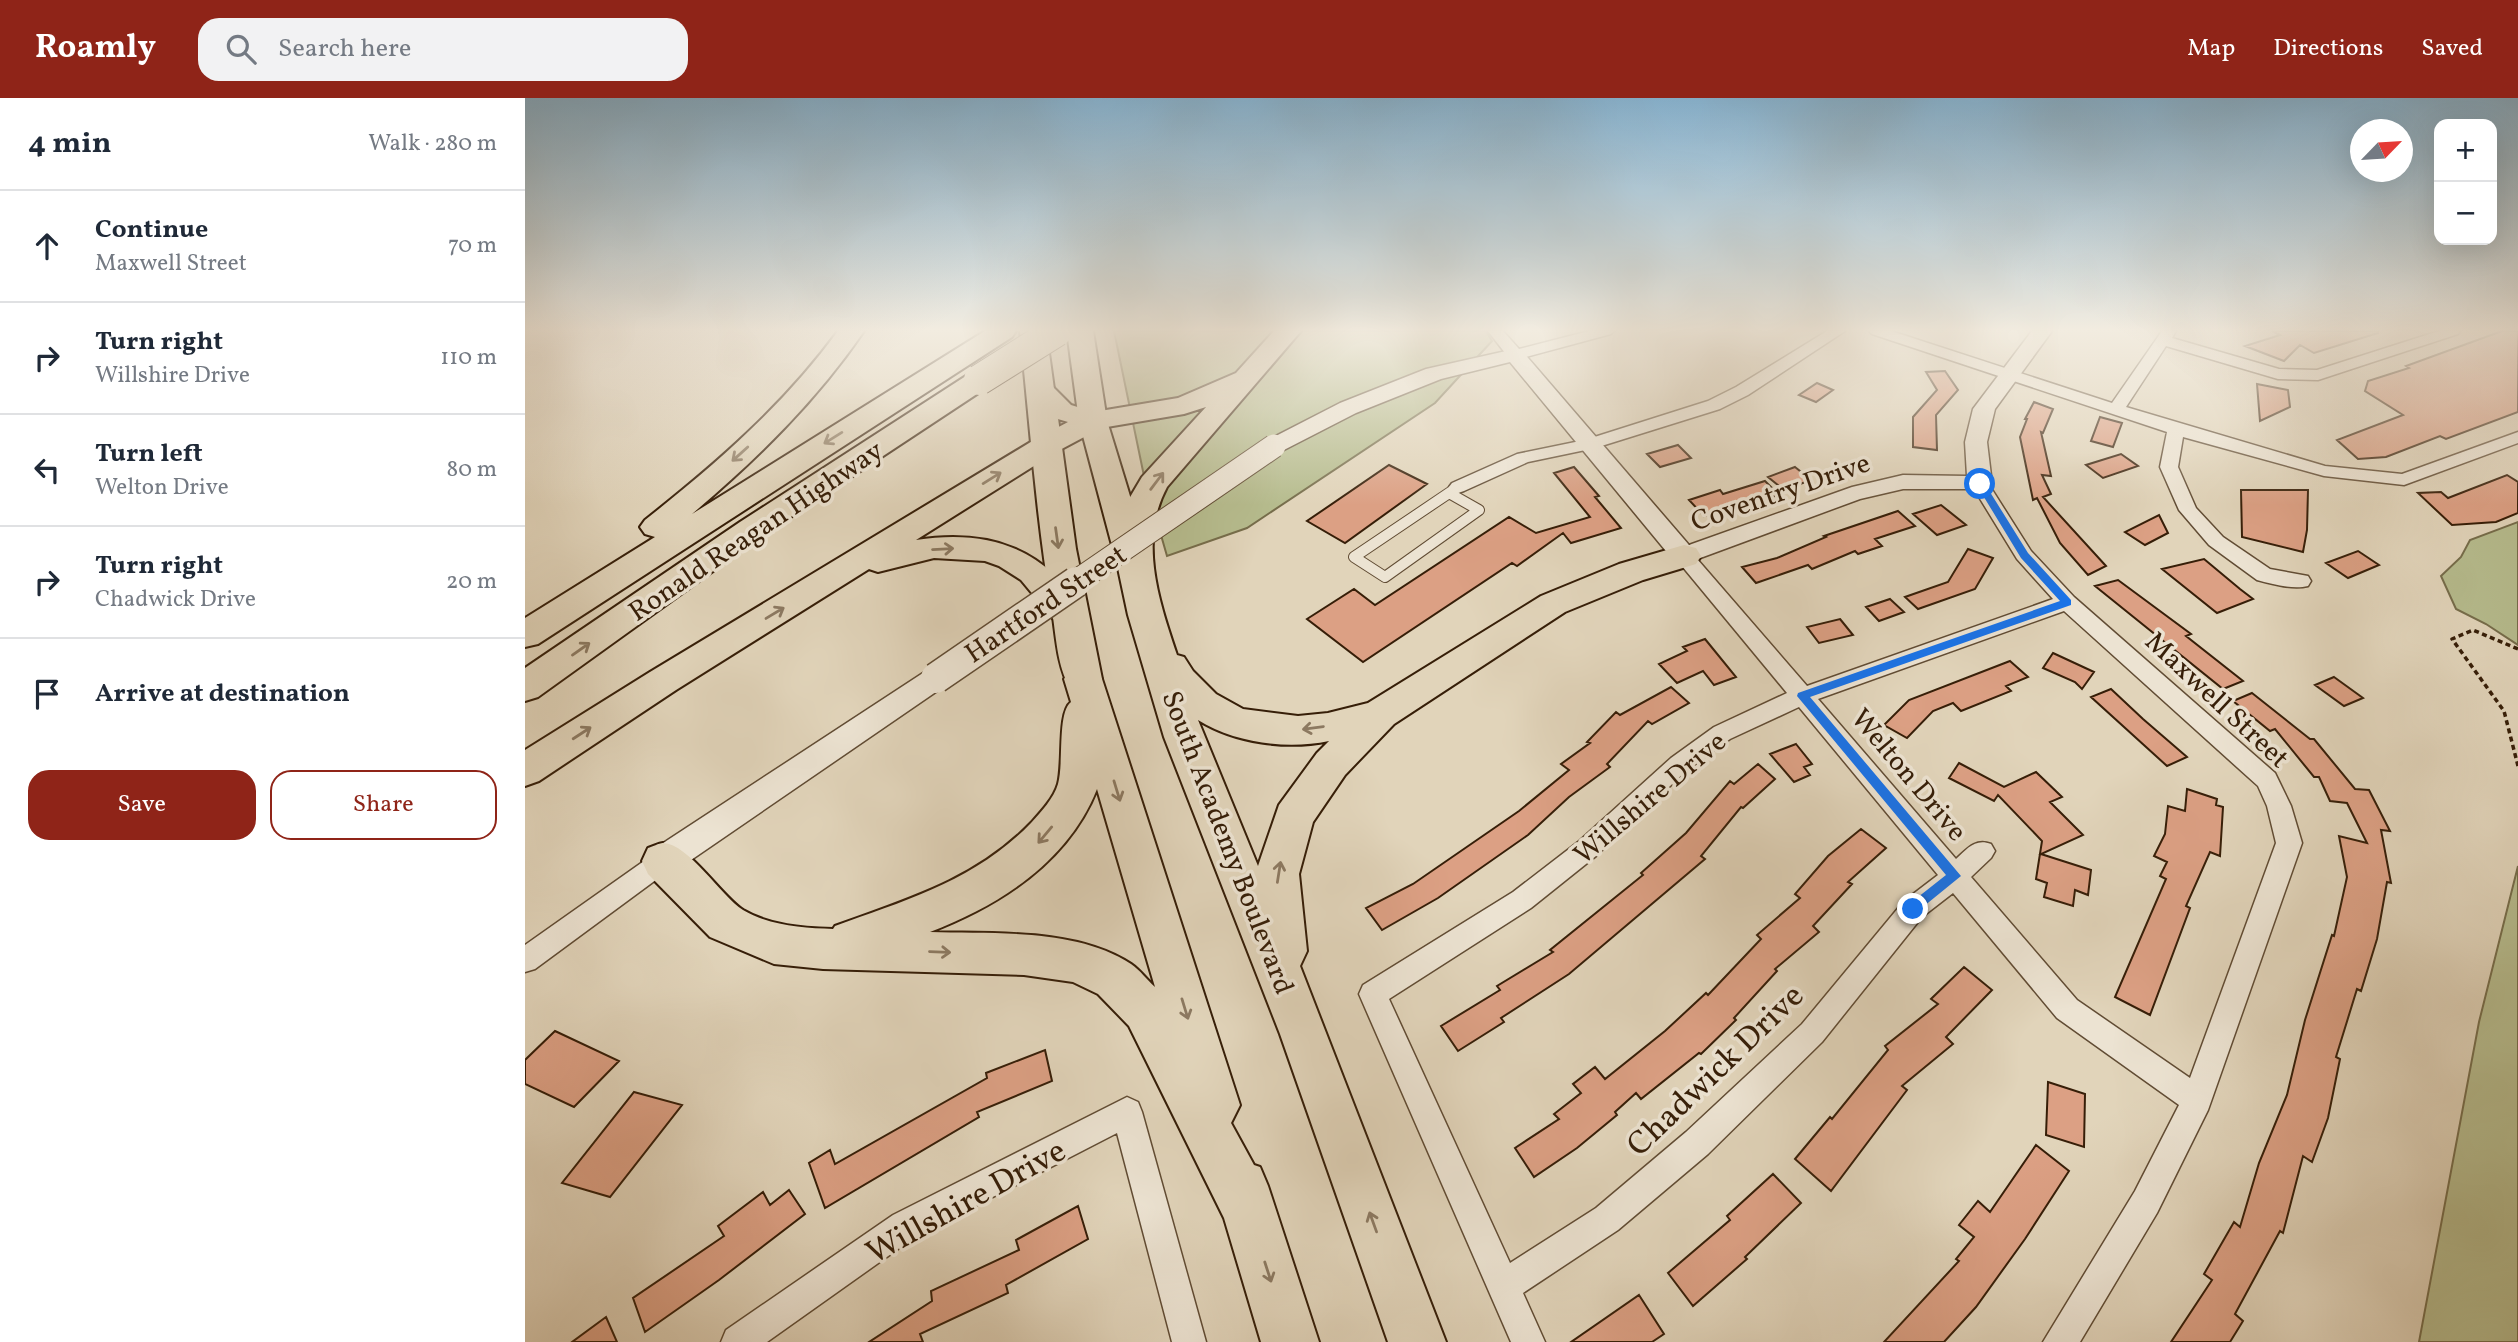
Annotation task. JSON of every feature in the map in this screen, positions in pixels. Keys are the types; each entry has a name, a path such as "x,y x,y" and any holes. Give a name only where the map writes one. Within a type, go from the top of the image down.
{"highway":[{"path":"525,622 629,548 722,470 805,389"},
{"name":"Ronald Reagan Highway","path":"525,635 936,389"},
{"name":"Ronald Reagan Highway","path":"525,687 751,529 943,389"},
{"name":"South Academy Boulevard","path":"1088,389 1093,421 1146,615 1184,737 1304,1034 1417,1342"},
{"path":"525,770 663,681 1045,446 1093,421 1185,405 1224,389"},
{"path":"1135,568 1142,504 1153,484 1236,389"},
{"path":"1041,391 1061,411 1093,421"},
{"path":"1041,391 1045,446 1067,613 1083,680 1290,1342"},
{"path":"830,579 891,556 933,549 971,548 1005,555 1028,569 1067,613"},
{"path":"1304,1034 1281,939 1277,874 1294,817 1331,764 1380,714 1553,604 1631,572 1684,556"},
{"path":"1146,615 1188,692 1205,708 1227,720 1258,727 1309,731 1380,714"},
{"path":"823,949 926,915 973,894 1013,866 1040,842 1061,816 1077,789 1082,763 1083,680"},
{"path":"663,861 726,923 774,944 823,949 1024,955 1078,962 1115,979 1146,1010 1248,1211"}],"street":[{"name":"Hartford Street","path":"525,960 663,861 1274,446 1348,408 1396,389"},
{"name":"Welton Drive","path":"1543,389 2067,1009 2197,1100"},
{"path":"1454,490 1523,458 1589,444 1714,405 1745,389"},
{"name":"Maxwell Street","path":"1999,389 1984,409 1976,442 1980,484 2024,555 2067,602 2267,780 2279,806 2290,844 2197,1100 2146,1202 2060,1342"},
{"path":"2058,389 2176,429 2324,471 2405,480 2518,437"},
{"path":"2116,409 2129,389"},
{"path":"2176,429 2169,467 2188,510 2216,541 2264,575 2301,581"},
{"name":"Coventry Drive","path":"1684,556 1851,494 1903,482 1980,484"},
{"name":"Willshire Drive","path":"1504,1286 1373,994 1522,900 1587,849 1679,764 1722,733 1802,696 2067,602"},
{"name":"Chadwick Drive","path":"1504,1286 1607,1219 1697,1143 1812,1033 1913,909 1982,851"},
{"name":"Willshire Drive","path":"738,1342 904,1227 1127,1112 1189,1342"},
{"path":"1504,1286 1528,1342"}],"lane":[{"path":"1454,490 1479,510 1385,577 1354,557 1418,514 1454,490"}],"path":[{"path":"2518,649 2473,630 2452,639 2504,711 2518,766"}],"green space":[{"path":"1126,389 1448,389 1435,403 1247,528 1167,556 1144,476"},
{"path":"2518,522 2518,645 2456,609 2441,576 2461,557 2470,540"},
{"path":"2518,866 2518,1342 2419,1342 2479,1022"}],"building":[{"path":"1808,389 1833,390 1816,402 1799,395"},
{"path":"2257,389 2288,390 2290,407 2260,421"},
{"path":"2518,389 2518,412 2446,439 2440,436 2386,457 2358,459 2337,440 2403,415 2365,391"},
{"path":"1937,390 1958,390 1936,415 1937,450 1913,447 1913,417"},
{"path":"2034,402 2053,409 2043,433 2041,432 2051,476 2042,475 2051,494 2043,497 2106,566 2088,575 2060,543 2037,498 2033,500 2020,437"},
{"path":"2100,417 2122,423 2113,447 2091,441"},
{"path":"1678,445 1691,458 1660,467 1647,454"},
{"path":"2121,454 2138,466 2103,478 2086,465"},
{"path":"1389,465 1427,484 1345,543 1307,521"},
{"path":"1574,467 1599,496 1595,497 1621,528 1571,543 1563,533 1517,566 1512,563 1363,662 1307,619 1354,589 1375,605 1509,517 1536,533 1590,517 1554,473"},
{"path":"1795,467 1811,480 1784,490 1768,477"},
{"path":"2507,475 2518,482 2518,513 2496,522 2452,525 2418,493 2441,492 2448,498"},
{"path":"1765,481 1779,495 1704,516 1689,500 1720,490 1723,494"},
{"path":"2241,490 2308,490 2307,530 2303,552 2242,537"},
{"path":"1941,505 1966,525 1937,535 1913,514"},
{"path":"1898,511 1915,526 1875,539 1882,546 1858,554 1855,551 1812,569 1808,565 1756,583 1742,567 1777,558 1826,537 1824,536"},
{"path":"2159,515 2168,533 2145,545 2125,532"},
{"path":"1968,549 1993,558 1975,589 1918,609 1905,597 1948,582"},
{"path":"2358,551 2379,565 2348,578 2326,563"},
{"path":"2204,559 2253,599 2217,613 2162,569"},
{"path":"2118,580 2191,634 2186,636 2243,681 2223,689 2095,586"},
{"path":"1890,599 1904,612 1879,621 1866,607"},
{"path":"1840,619 1853,635 1819,643 1807,627"},
{"path":"1705,639 1736,677 1714,685 1703,671 1677,683 1659,664 1687,651 1683,647"},
{"path":"2053,653 2094,672 2082,689 2075,682 2043,668"},
{"path":"2010,661 2028,677 2006,686 2011,691 1961,711 1953,703 1933,711 1907,738 1884,725 1909,700"},
{"path":"2334,677 2363,698 2344,706 2315,685"},
{"path":"1671,687 1689,703 1652,724 1648,721 1607,764 1610,767 1569,797 1528,835 1438,898 1382,930 1366,908 1413,884 1519,811 1569,770 1561,764 1590,743 1587,742 1616,712 1620,715"},
{"path":"2111,689 2187,757 2167,766 2091,697"},
{"path":"2252,693 2310,739 2314,739 2355,789 2369,790 2390,831 2381,830 2391,883 2387,882 2377,939 2361,991 2357,989 2336,1057 2340,1059 2328,1118 2312,1162 2303,1156 2283,1233 2280,1231 2235,1314 2243,1321 2230,1342 2171,1342 2212,1280 2204,1274 2234,1222 2240,1227 2259,1163 2287,1095 2305,1020 2332,935 2334,936 2347,877 2339,836 2367,843 2347,803 2330,801 2319,777 2314,777 2275,729 2270,731 2233,701"},
{"path":"1796,744 1812,764 1804,767 1810,775 1794,782 1770,754"},
{"path":"1959,763 2004,787 2036,772 2062,797 2050,802 2083,835 2041,854 2091,870 2088,895 2075,890 2073,906 2044,897 2047,883 2036,879 2042,841 1998,795 1994,801 1949,778"},
{"path":"1758,764 1775,779 1741,807 1701,856 1705,859 1569,974 1501,1018 1504,1022 1458,1051 1441,1026 1500,990 1497,986 1553,952 1550,950 1643,875 1641,873 1686,833 1730,781 1734,784"},
{"path":"2187,789 2217,799 2216,805 2223,807 2220,856 2210,852 2186,906 2190,908 2150,1015 2115,997 2166,879 2160,876 2167,862 2154,856 2165,834 2168,806 2185,811"},
{"path":"1861,829 1886,848 1848,882 1852,884 1813,926 1819,932 1775,969 1777,971 1734,1018 1736,1020 1701,1054 1641,1099 1636,1093 1615,1112 1617,1115 1577,1148 1534,1177 1515,1148 1559,1119 1554,1114 1581,1093 1573,1084 1595,1067 1605,1079 1665,1031 1706,993 1708,995 1761,939 1757,935 1800,898 1795,894 1828,856"},
{"path":"1964,967 1992,990 1946,1037 1953,1044 1902,1086 1907,1090 1831,1191 1795,1159 1830,1117 1832,1119 1888,1050 1885,1046 1938,1004 1931,999"},
{"path":"555,1031 619,1061 574,1107 525,1084 525,1060"},
{"path":"1045,1050 1052,1081 977,1112 979,1117 825,1208 809,1163 830,1150 835,1164 987,1078 986,1073"},
{"path":"2048,1082 2085,1094 2084,1147 2046,1135"},
{"path":"634,1092 682,1105 610,1197 562,1183"},
{"path":"2036,1145 2069,1171 1976,1307 1944,1342 1884,1342 1959,1261 1956,1259 1974,1237 1959,1225 1978,1201 1990,1212"},
{"path":"1773,1174 1801,1203 1745,1257 1747,1259 1693,1306 1668,1273 1730,1220 1727,1216"},
{"path":"789,1190 805,1214 645,1332 633,1298 724,1236 718,1226 763,1192 770,1205"},
{"path":"1078,1206 1088,1239 1006,1285 1008,1293 920,1334 923,1342 869,1342 932,1301 931,1291 1019,1250 1016,1240"},
{"path":"1639,1295 1664,1334 1652,1342 1571,1342"},
{"path":"606,1317 617,1342 572,1342"}],"route":[{"path":"1913,909 1955,876 1802,696 2067,602 2024,555 1980,484"}]}
